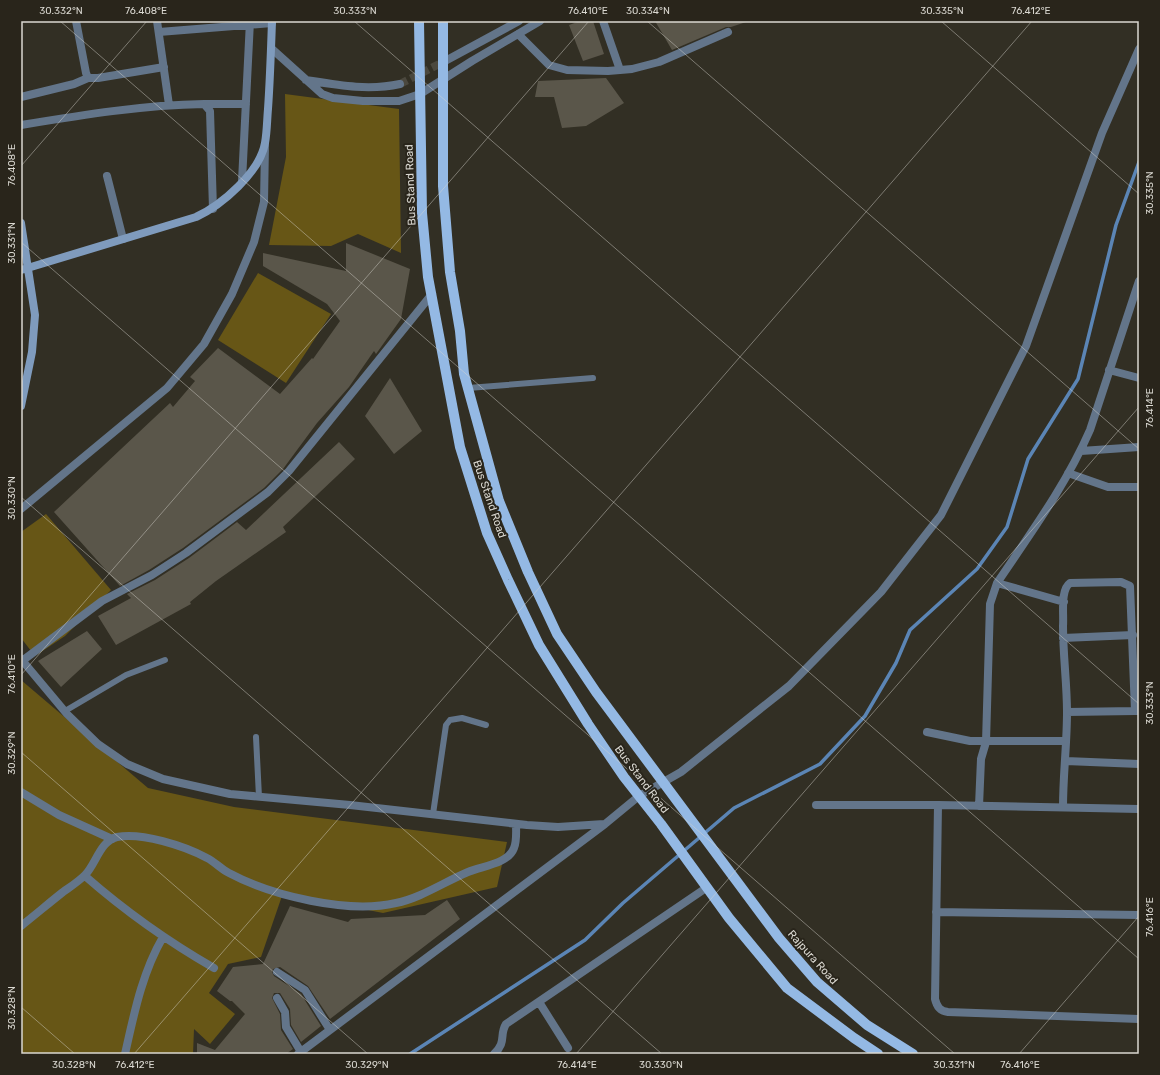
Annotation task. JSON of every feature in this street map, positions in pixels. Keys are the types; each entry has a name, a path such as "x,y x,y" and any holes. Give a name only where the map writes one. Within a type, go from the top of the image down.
{"main road":[{"name":"Bus Stand Road","path":"419,21 422,213 432,294 460,447 487,533 539,645 588,724 728,918 787,988 878,1054"},
{"name":"Bus Stand Road","path":"443,21 443,186 450,272 460,331 464,374 499,501 528,572 557,634 596,692 662,782 717,853"},
{"name":"Rajpura Road","path":"717,853 779,938 817,982 867,1025 913,1054"}],"street":[{"path":"76,21 88,78"},
{"path":"157,21 169,105"},
{"path":"447,60 519,21"},
{"path":"272,49 322,94 333,98 388,102 398,101 420,94 540,21"},
{"path":"603,21 620,70"},
{"path":"21,509 167,388 204,344 232,294 256,235 264,202 265,144 272,49 272,22 159,32"},
{"path":"242,181 250,23"},
{"path":"518,34 542,60 557,68 620,70 659,62 728,32"},
{"path":"277,998 285,1012 286,1027 300,1053 639,796 687,767 789,686 881,592 942,515 1026,346 1102,132 1137,59 1139,49"},
{"path":"21,97 74,84 88,78 98,78 164,67"},
{"path":"305,80 354,87 388,86 400,84"},
{"path":"204,104 210,111 213,208"},
{"path":"21,125 89,114 169,105 246,104"},
{"path":"25,269 196,217 213,208 242,181 258,160 265,144"},
{"path":"107,176 123,239"},
{"path":"21,223 25,269 35,315 32,352 22,395 21,406"},
{"path":"979,806 981,759 986,742 990,604 997,584 1081,451 1090,430 1139,281"},
{"path":"432,294 289,471 268,492 186,553 152,575 102,601 22,660 65,712 98,744 126,764 163,779 223,793 433,814 516,824 558,827 604,824"},
{"path":"1109,370 1139,378"},
{"path":"1081,451 1139,447"},
{"path":"1068,473 1108,488 1139,487"},
{"path":"1063,807 1063,771 1066,762 1067,712 1063,638 1064,589 1070,583 1126,583 1131,589 1137,711 1067,712"},
{"path":"997,584 1064,602"},
{"path":"1063,638 1133,635"},
{"path":"927,732 970,741 1066,741"},
{"path":"1066,762 1139,764"},
{"path":"21,792 59,814 112,839"},
{"path":"816,805 938,805 1139,809"},
{"path":"938,805 935,999 937,1006 942,1011 1139,1019"},
{"path":"21,926 84,876 103,846 112,839 129,836 145,837 198,854 229,873 256,885 308,900 342,907 366,907 396,903 438,887 467,872 501,860 510,855 515,847 516,824"},
{"path":"84,876 115,902 163,937 214,968"},
{"path":"494,1054 502,1045 503,1028 506,1024 706,888"},
{"path":"936,912 1139,916"},
{"path":"126,1054 137,999 155,952 163,937"},
{"path":"277,972 305,990 330,1030"},
{"path":"539,1002 568,1048"}],"lane":[{"path":"468,388 593,378"},
{"path":"65,712 126,675 165,660"},
{"path":"433,814 446,725 450,720 462,718 486,725"},
{"path":"256,737 259,797"}],"shaded area":[{"path":"285,94 399,109 401,253 358,234 331,246 269,245 286,157"},
{"path":"258,273 331,314 286,383 218,340"},
{"path":"46,514 111,590 65,636 35,656 21,638 21,532"},
{"path":"21,680 148,788 234,807 507,842 497,887 383,913 283,893 261,957 228,964 209,993 235,1014 210,1044 194,1029 193,1054 21,1054"}],"building":[{"path":"580,21 593,21 604,54 583,61 569,25"},
{"path":"655,21 746,22 731,27 726,27 672,50"},
{"path":"606,78 624,103 586,126 562,128 554,97 535,97 538,81"},
{"path":"346,243 410,269 401,319 376,354 374,351 349,387 317,423 283,469 264,488 183,548 149,570 120,586 54,512 170,403 173,407 195,381 190,377 218,348 280,394 312,358 313,359 340,321 327,304 263,266 263,253 346,271"},
{"path":"390,378 422,431 394,454 365,416"},
{"path":"339,442 355,459 283,527 286,532 216,581 190,602 191,604 116,645 98,616 131,598 127,594 155,580 189,558 237,522 246,530"},
{"path":"87,631 102,649 61,687 38,661"},
{"path":"447,900 460,919 330,1019 308,986 280,967 273,969 272,972 274,976 301,994 321,1026 301,1042 291,1025 290,1009 280,993 274,993 272,998 280,1014 281,1030 293,1049 286,1054 197,1054 197,1043 215,1050 245,1014 232,1001 217,991 233,967 263,964 290,906 348,922 351,919 425,915"}],"waterway":[{"path":"410,1054 585,940 623,903 734,808 820,764 865,716 896,663 910,630 977,569 1007,527 1028,459 1078,379 1116,225 1139,162"}],"tunnel":[{"path":"400,84 447,60"}]}
